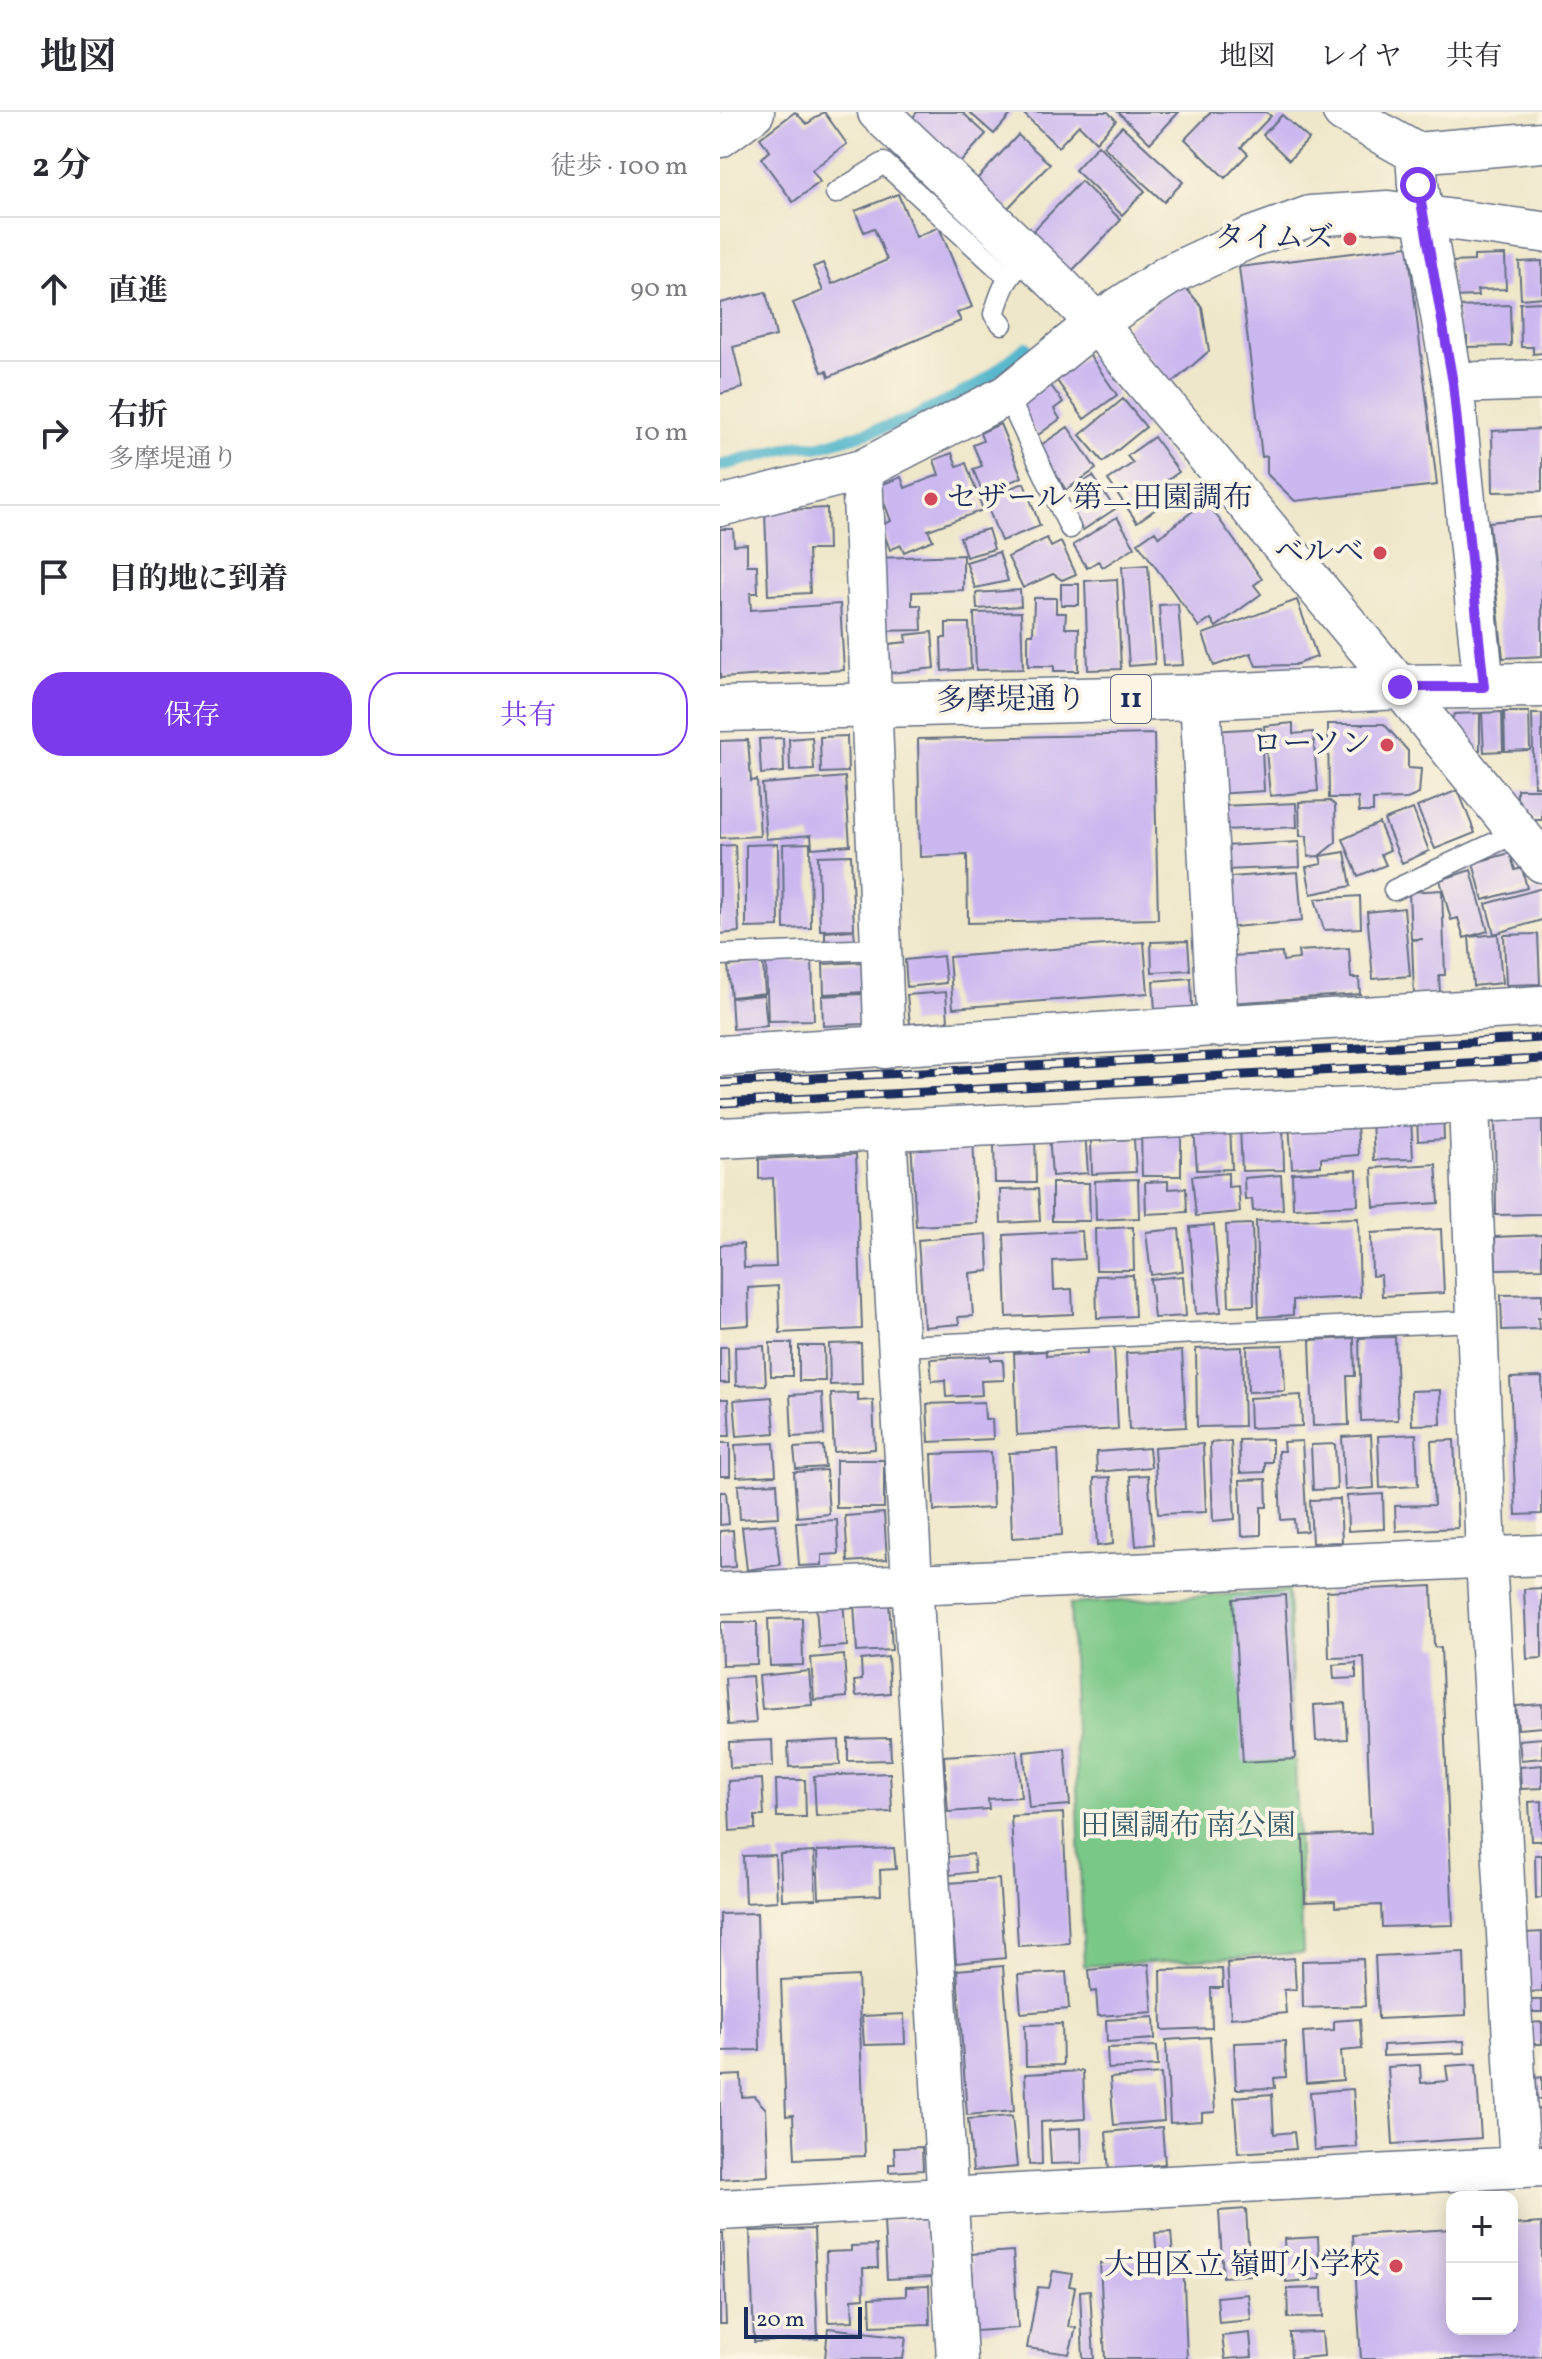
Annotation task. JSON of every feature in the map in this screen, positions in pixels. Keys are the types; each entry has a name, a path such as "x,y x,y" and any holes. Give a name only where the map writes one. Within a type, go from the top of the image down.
{"main road":[{"name":"多摩堤通り","path":"720,709 1542,685"}],"street":[{"path":"720,137 754,112"},
{"path":"878,112 1019,267 1096,323 1530,847"},
{"path":"1343,112 1416,153 1542,142"},
{"path":"1416,153 1418,185 1453,383 1484,687"},
{"path":"720,506 862,470 1007,395 1096,323 1169,275 1249,238 1310,216 1388,211 1542,232"},
{"path":"1453,383 1542,380"},
{"path":"862,470 885,1048"},
{"path":"1200,697 1218,1027"},
{"path":"720,1056 1542,1006"},
{"path":"720,1138 1542,1099"},
{"path":"720,2210 1531,2166 1486,1558 1469,1103"},
{"path":"886,1131 957,2359"},
{"path":"720,1593 1542,1555"}],"lane":[{"path":"836,193 884,163 1019,267 994,314 1002,324"},
{"path":"1007,395 1070,528"},
{"path":"1394,890 1530,847"},
{"path":"720,955 881,949"},
{"path":"900,1346 1476,1321"}],"green space":[{"name":"田園調布 南公園","path":"1288,1591 1303,1953 1084,1966 1070,1604"}],"building":[{"path":"795,112 807,124 824,112 847,144 812,170 820,182 793,202 761,158 770,151 760,138"},
{"path":"917,112 962,112 986,134 959,164 911,120"},
{"path":"969,112 1013,112 994,134"},
{"path":"1108,112 1116,120 1096,142 1079,125 1058,147 1024,114"},
{"path":"1118,112 1179,112 1150,143"},
{"path":"1211,112 1266,112 1271,116 1241,147 1248,154 1225,178 1185,139"},
{"path":"1282,115 1309,139 1289,160 1263,135"},
{"path":"1122,126 1183,182 1164,202 1103,146"},
{"path":"1018,135 1050,164 1007,209 976,180"},
{"path":"1098,145 1145,191 1122,215 1075,170"},
{"path":"1081,181 1121,220 1069,274 1029,235"},
{"path":"898,194 916,237 939,227 972,307 957,313 961,321 829,377 827,371 822,372 793,303 823,291 813,267 823,263 832,284 887,260 874,228 864,232 855,211"},
{"path":"1408,246 1437,485 1295,501 1267,474 1267,456 1262,457 1239,267"},
{"path":"1505,255 1506,289 1477,290 1478,296 1452,297 1451,262 1474,261 1474,256"},
{"path":"1542,261 1542,297 1521,299 1519,262"},
{"path":"1181,282 1202,307 1209,351 1171,384 1125,328"},
{"path":"766,292 776,336 733,347 743,388 720,394 720,303"},
{"path":"1542,302 1542,353 1533,354 1533,347 1521,347 1520,303"},
{"path":"1510,305 1511,346 1467,347 1467,337 1457,337 1457,307"},
{"path":"1089,354 1117,395 1084,419 1055,378"},
{"path":"1049,383 1063,402 1054,409 1060,419 1038,435 1017,406"},
{"path":"1123,399 1146,427 1103,462 1080,435"},
{"path":"1000,424 1022,477 983,494 973,469 982,466 973,445 983,441 980,433"},
{"path":"1068,427 1096,469 1066,490 1038,447"},
{"path":"1542,429 1542,491 1493,492 1492,431"},
{"path":"1154,437 1179,472 1163,483 1173,497 1137,522 1108,480 1133,463 1127,456"},
{"name":"セザール 第二田園調布","path":"952,453 957,466 966,463 983,510 928,530 933,540 904,552 901,545 890,550 881,525 891,521 878,486 901,477 905,488 939,475 934,460"},
{"path":"1093,476 1115,509 1083,530 1068,508 1081,500 1073,488"},
{"path":"1024,483 1040,526 1001,541 984,498"},
{"path":"1206,501 1262,579 1254,585 1261,594 1216,627 1211,619 1199,627 1138,543 1155,531 1159,537"},
{"path":"827,508 828,550 808,550 810,593 768,595 765,511"},
{"path":"1117,517 1135,547 1103,567 1098,561 1087,568 1073,545"},
{"path":"1542,517 1542,656 1503,658 1489,522"},
{"path":"720,529 733,529 734,545 747,544 747,565 757,565 758,593 750,593 751,610 840,604 844,670 720,678"},
{"path":"988,529 994,549 966,557 960,537"},
{"path":"1047,538 1051,547 1061,542 1076,574 1062,580 1053,574 1023,588 1008,557"},
{"path":"999,552 1008,581 975,588 966,562"},
{"path":"963,555 963,590 912,592 912,605 921,605 922,630 880,631 878,558"},
{"path":"1148,565 1155,664 1129,666 1122,567"},
{"path":"1117,579 1121,669 1088,670 1085,581"},
{"path":"1061,584 1079,584 1079,605 1061,605"},
{"path":"1020,590 1021,606 977,609 976,593"},
{"path":"1034,598 1056,598 1056,613 1066,613 1065,628 1079,628 1078,671 1054,671 1054,666 1028,666 1028,634 1033,634"},
{"path":"1297,600 1317,657 1294,665 1256,666 1251,653 1214,666 1203,634"},
{"path":"1178,604 1183,665 1163,666 1159,605"},
{"path":"1021,612 1023,669 976,670 974,613"},
{"path":"946,623 969,623 971,669 942,671 941,638 946,638"},
{"path":"932,632 935,668 882,674 879,645 907,642 906,635"},
{"path":"1502,712 1503,751 1484,752 1482,713"},
{"path":"1504,712 1529,712 1530,750 1505,751"},
{"path":"1480,713 1480,750 1472,749 1451,723 1454,714"},
{"path":"1532,714 1542,714 1542,786 1534,786"},
{"path":"1293,723 1293,734 1313,732 1318,791 1270,796 1264,726"},
{"path":"1328,724 1384,724 1408,751 1408,768 1421,769 1419,794 1407,799 1373,800 1373,812 1359,812 1358,798 1329,798"},
{"path":"1261,728 1264,791 1216,794 1212,731"},
{"path":"1154,734 1158,919 968,923 967,855 920,857 918,739"},
{"path":"847,736 848,772 821,773 820,737"},
{"path":"812,737 814,770 790,771 789,739"},
{"path":"783,738 784,772 761,774 759,739"},
{"path":"748,740 751,781 757,780 760,836 720,838 720,741"},
{"path":"845,777 850,845 812,848 811,835 766,839 762,784"},
{"path":"1517,789 1542,789 1542,820 1534,820 1517,799"},
{"path":"1458,790 1475,833 1435,849 1417,807"},
{"path":"1330,801 1335,805 1336,842 1319,856 1308,857 1307,836 1300,836 1299,802"},
{"path":"1296,803 1297,827 1221,830 1221,806"},
{"path":"1413,809 1429,851 1402,863 1384,820"},
{"path":"1379,823 1390,850 1381,854 1386,865 1358,876 1343,839"},
{"path":"1299,842 1300,867 1224,870 1223,846"},
{"path":"810,843 811,928 784,929 783,844"},
{"path":"778,844 779,927 746,928 746,845"},
{"path":"735,845 739,932 720,934 720,846"},
{"path":"1345,852 1351,886 1311,894 1306,867 1322,864 1320,856"},
{"path":"1510,853 1515,870 1522,868 1527,888 1483,900 1473,863"},
{"path":"851,855 854,929 820,930 818,856"},
{"path":"1471,870 1488,931 1464,938 1458,918 1451,920 1440,880"},
{"path":"1298,872 1302,921 1223,928 1219,878"},
{"path":"1542,888 1542,920 1494,934 1486,904"},
{"path":"1442,890 1445,975 1439,975 1440,994 1414,995 1412,940 1423,939 1411,939 1409,892"},
{"path":"1360,896 1361,928 1324,930 1315,899"},
{"path":"1404,908 1410,976 1373,979 1367,912"},
{"path":"854,930 855,940 825,942 825,932"},
{"path":"1498,934 1502,983 1473,986 1469,937"},
{"path":"1538,934 1540,984 1506,985 1504,935"},
{"path":"1188,941 1190,970 1152,972 1151,942"},
{"path":"1144,942 1148,993 953,1008 949,957"},
{"path":"1349,948 1351,978 1359,978 1360,994 1229,1003 1231,956 1282,953 1283,961 1299,959 1298,951"},
{"path":"943,956 946,983 907,987 905,960"},
{"path":"812,960 814,1020 768,1021 766,962"},
{"path":"864,962 865,992 824,994 823,964"},
{"path":"763,963 765,993 731,997 728,966"},
{"path":"1191,978 1192,1007 1155,1010 1153,981"},
{"path":"946,992 948,1021 910,1024 907,995"},
{"path":"863,994 865,1024 823,1026 822,996"},
{"path":"764,995 767,1026 733,1029 731,998"},
{"path":"1542,1113 1542,1214 1496,1215 1495,1114"},
{"path":"1443,1116 1444,1139 1418,1141 1417,1117"},
{"path":"1411,1118 1413,1159 1374,1160 1372,1120"},
{"path":"1289,1123 1357,1125 1359,1155 1321,1158 1321,1166 1292,1168"},
{"path":"1283,1125 1284,1170 1242,1171 1240,1127"},
{"path":"1230,1126 1232,1169 1197,1170 1194,1128"},
{"path":"1181,1129 1181,1176 1142,1176 1141,1130"},
{"path":"1085,1132 1088,1173 1052,1176 1049,1134"},
{"path":"1035,1134 1036,1183 995,1183 994,1145"},
{"path":"973,1138 977,1223 916,1226 911,1141"},
{"path":"1134,1139 1136,1172 1092,1174 1091,1141"},
{"path":"856,1154 862,1329 780,1333 778,1286 748,1288 749,1325 720,1327 720,1245 743,1244 744,1268 776,1267 773,1178 759,1179 759,1159"},
{"path":"1436,1164 1439,1203 1374,1207 1372,1168"},
{"path":"1357,1170 1358,1205 1293,1208 1292,1173"},
{"path":"1228,1173 1228,1187 1238,1186 1240,1212 1196,1216 1192,1176"},
{"path":"1281,1175 1283,1209 1253,1211 1252,1199 1245,1200 1244,1178"},
{"path":"1138,1179 1139,1218 1096,1220 1095,1181"},
{"path":"1168,1181 1168,1189 1186,1188 1187,1212 1146,1214 1145,1182"},
{"path":"1052,1183 1089,1183 1090,1221 1052,1221"},
{"path":"1038,1189 1040,1221 1001,1223 1000,1190"},
{"path":"1358,1218 1360,1297 1293,1300 1293,1315 1259,1317 1256,1221"},
{"path":"1252,1224 1254,1305 1229,1306 1226,1225"},
{"path":"1214,1225 1221,1312 1196,1314 1190,1227"},
{"path":"1133,1227 1134,1270 1096,1270 1095,1229"},
{"path":"1179,1229 1183,1271 1151,1275 1146,1232"},
{"path":"1441,1229 1444,1293 1382,1296 1381,1275 1372,1276 1371,1233"},
{"path":"1082,1231 1084,1259 1053,1261 1054,1290 1072,1289 1073,1314 1007,1317 1004,1235"},
{"path":"987,1234 989,1271 970,1273 973,1316 958,1317 959,1324 924,1327 918,1240"},
{"path":"1542,1235 1542,1268 1496,1269 1495,1237"},
{"path":"1133,1275 1135,1316 1097,1318 1096,1276"},
{"path":"1183,1276 1186,1316 1154,1318 1150,1279"},
{"path":"1542,1294 1539,1329 1502,1330 1501,1295"},
{"path":"1395,1337 1398,1420 1361,1421 1359,1338"},
{"path":"1354,1338 1355,1376 1347,1376 1349,1425 1313,1426 1310,1340"},
{"path":"770,1343 792,1343 792,1376 771,1376"},
{"path":"861,1343 862,1384 830,1385 829,1344"},
{"path":"1283,1345 1285,1391 1248,1392 1247,1346"},
{"path":"764,1346 766,1385 736,1386 735,1347"},
{"path":"799,1346 824,1346 825,1381 799,1381"},
{"path":"720,1347 728,1347 729,1383 720,1383"},
{"path":"1114,1347 1118,1429 1017,1435 1014,1353 1046,1351 1046,1356 1087,1353 1087,1348"},
{"path":"1242,1347 1244,1426 1197,1427 1196,1349"},
{"path":"1182,1351 1186,1427 1129,1430 1126,1353"},
{"path":"990,1356 991,1360 1003,1360 1004,1380 981,1381 982,1395 946,1397 945,1380 932,1381 930,1359"},
{"path":"1542,1377 1542,1514 1516,1515 1510,1378"},
{"path":"1440,1390 1441,1424 1412,1425 1411,1391"},
{"path":"822,1393 824,1435 792,1437 790,1395"},
{"path":"858,1393 858,1401 873,1400 875,1449 834,1452 831,1394"},
{"path":"1301,1395 1302,1426 1250,1428 1249,1398"},
{"path":"772,1397 775,1433 737,1436 734,1400"},
{"path":"720,1399 728,1399 730,1436 720,1436"},
{"path":"984,1402 985,1419 992,1419 993,1439 929,1442 927,1404"},
{"path":"1416,1434 1418,1486 1380,1488 1378,1436"},
{"path":"1371,1435 1374,1488 1345,1490 1342,1437"},
{"path":"1272,1439 1272,1462 1265,1462 1265,1472 1240,1473 1239,1440"},
{"path":"1454,1440 1458,1528 1396,1531 1395,1506 1434,1505 1431,1441"},
{"path":"1231,1441 1235,1519 1213,1521 1210,1443"},
{"path":"1302,1441 1307,1531 1295,1532 1294,1519 1281,1520 1278,1451 1284,1451 1283,1442"},
{"path":"720,1443 730,1443 730,1476 720,1476"},
{"path":"774,1443 776,1475 737,1477 735,1445"},
{"path":"1203,1444 1206,1512 1158,1514 1154,1447"},
{"path":"1335,1444 1337,1489 1313,1490 1311,1445"},
{"path":"823,1446 825,1467 796,1469 794,1448"},
{"path":"1149,1448 1151,1467 1097,1472 1096,1452"},
{"path":"1058,1450 1062,1535 1012,1538 1009,1453"},
{"path":"991,1452 993,1508 934,1511 932,1454"},
{"path":"836,1460 884,1460 884,1508 836,1508"},
{"path":"826,1470 829,1514 797,1517 794,1472"},
{"path":"1148,1475 1154,1544 1136,1546 1130,1476"},
{"path":"1110,1477 1113,1544 1097,1546 1094,1478"},
{"path":"1266,1479 1267,1507 1261,1507 1261,1535 1242,1536 1240,1480"},
{"path":"777,1483 779,1517 740,1519 738,1485"},
{"path":"720,1492 726,1492 729,1524 720,1525"},
{"path":"1383,1494 1384,1529 1348,1531 1347,1496"},
{"path":"1340,1499 1342,1542 1312,1543 1310,1500"},
{"path":"884,1513 887,1559 848,1562 845,1516"},
{"path":"837,1520 839,1554 822,1555 822,1565 799,1566 796,1522"},
{"path":"775,1524 780,1565 747,1570 742,1527"},
{"path":"733,1530 735,1567 720,1568 720,1531"},
{"path":"1432,1586 1434,1647 1441,1648 1453,1925 1382,1927 1381,1905 1335,1907 1335,1901 1305,1902 1303,1836 1371,1833 1364,1657 1329,1658 1327,1591"},
{"path":"1542,1588 1542,1658 1527,1659 1524,1589"},
{"path":"1285,1595 1295,1759 1243,1762 1233,1599"},
{"path":"889,1601 892,1650 857,1652 854,1604"},
{"path":"843,1602 847,1646 819,1648 816,1605"},
{"path":"802,1618 803,1665 770,1666 768,1619"},
{"path":"721,1622 757,1622 757,1664 722,1665"},
{"path":"844,1655 847,1697 814,1700 811,1658"},
{"path":"888,1657 890,1693 856,1696 854,1681 862,1680 861,1660"},
{"path":"1356,1663 1356,1678 1334,1679 1333,1665"},
{"path":"809,1671 812,1705 762,1709 759,1676"},
{"path":"752,1676 756,1723 728,1725 725,1678"},
{"path":"1345,1703 1347,1739 1316,1741 1314,1705"},
{"path":"1542,1704 1542,1727 1518,1729 1516,1706"},
{"path":"890,1738 891,1760 848,1761 848,1739"},
{"path":"1542,1738 1542,1758 1521,1760 1519,1740"},
{"path":"772,1740 773,1766 730,1768 729,1742"},
{"path":"839,1740 840,1765 789,1767 788,1743"},
{"path":"1065,1748 1070,1805 1029,1808 1024,1752"},
{"path":"1017,1751 1021,1797 988,1799 989,1809 948,1812 944,1756"},
{"path":"1542,1765 1542,1788 1521,1789 1520,1767"},
{"path":"890,1773 892,1812 816,1816 814,1776"},
{"path":"762,1779 764,1816 755,1816 755,1829 730,1831 728,1781"},
{"path":"776,1780 805,1780 806,1817 777,1817"},
{"path":"1542,1801 1542,1841 1531,1841 1529,1802"},
{"path":"1063,1813 1069,1943 1018,1946 1011,1816"},
{"path":"894,1848 896,1869 880,1870 881,1895 819,1898 817,1851"},
{"path":"814,1852 816,1899 782,1900 780,1854"},
{"path":"973,1854 975,1872 950,1875 948,1857"},
{"path":"775,1855 777,1901 745,1903 743,1856"},
{"path":"1535,1855 1542,1855 1542,1898 1536,1899"},
{"path":"999,1879 1005,1958 956,1963 949,1883"},
{"path":"757,1913 760,2050 720,2051 720,1914"},
{"path":"1542,1932 1542,1991 1530,1992 1525,1933"},
{"path":"1464,1952 1466,2015 1378,2019 1375,1956"},
{"path":"1294,1958 1296,1989 1284,1990 1286,2013 1231,2018 1227,1963"},
{"path":"1363,1959 1365,2006 1303,2008 1302,1961"},
{"path":"1149,1964 1153,2012 1098,2016 1096,1991 1091,1992 1089,1970"},
{"path":"1003,1966 1014,2111 967,2115 957,1970"},
{"path":"1222,1969 1223,1988 1211,1988 1212,2028 1162,2030 1161,1970"},
{"path":"1066,1972 1069,2009 1021,2013 1018,1975"},
{"path":"858,1976 865,2156 795,2159 793,2115 786,2116 781,1980"},
{"path":"1527,2000 1542,2000 1542,2012 1527,2012"},
{"path":"904,2014 905,2044 864,2045 862,2016"},
{"path":"1154,2017 1155,2039 1107,2042 1106,2020"},
{"path":"1360,2019 1362,2049 1341,2051 1343,2080 1306,2083 1303,2032 1334,2030 1334,2021"},
{"path":"1542,2022 1542,2044 1531,2044 1530,2023"},
{"path":"1062,2024 1063,2065 1026,2066 1025,2025"},
{"path":"1210,2037 1215,2112 1202,2113 1202,2121 1170,2123 1166,2040"},
{"path":"1285,2041 1286,2077 1274,2078 1275,2088 1236,2089 1234,2043"},
{"path":"1464,2041 1465,2053 1383,2056 1383,2045"},
{"path":"1157,2046 1158,2066 1108,2069 1107,2048"},
{"path":"1476,2064 1481,2138 1393,2144 1388,2067 1420,2065 1421,2083 1448,2081 1446,2066"},
{"path":"1083,2071 1085,2119 1041,2122 1042,2164 1029,2165 1025,2074"},
{"path":"1161,2074 1164,2121 1114,2125 1110,2078"},
{"path":"741,2075 742,2097 754,2096 766,2109 769,2176 720,2179 720,2076"},
{"path":"1542,2077 1542,2099 1537,2099 1536,2078"},
{"path":"1353,2089 1357,2147 1314,2150 1310,2092"},
{"path":"1272,2094 1274,2134 1294,2132 1296,2149 1238,2153 1234,2097"},
{"path":"1542,2109 1542,2148 1536,2148 1534,2110"},
{"path":"1012,2116 1017,2167 973,2171 968,2119"},
{"path":"1162,2127 1165,2164 1109,2170 1106,2132"},
{"path":"1081,2128 1082,2163 1051,2164 1049,2130"},
{"path":"922,2147 923,2170 889,2172 889,2164 895,2164 894,2148"},
{"path":"1246,2209 1250,2275 1223,2277 1219,2211"},
{"path":"929,2219 932,2277 887,2279 884,2221"},
{"name":"大田区立 嶺町小学校","path":"1542,2223 1542,2356 1361,2359 1353,2235 1446,2229 1446,2335 1518,2335 1518,2225"},
{"path":"814,2229 818,2339 754,2342 750,2231"},
{"path":"1171,2232 1173,2256 1183,2257 1187,2359 1105,2359 1100,2263 1157,2258 1155,2233"},
{"path":"720,2233 723,2233 726,2324 720,2324"},
{"path":"1318,2237 1320,2279 1286,2282 1284,2239"},
{"path":"877,2245 878,2268 863,2268 864,2298 852,2299 853,2321 828,2322 826,2252 851,2251 851,2246"},
{"path":"1013,2251 1018,2328 976,2331 971,2254"},
{"path":"1053,2271 1072,2274 1069,2286 1075,2287 1068,2327 1076,2328 1069,2354 1027,2348 1038,2287 1049,2288"},
{"path":"929,2286 930,2324 871,2326 870,2298 906,2296 906,2287"},
{"path":"1322,2288 1323,2317 1288,2318 1287,2289"},
{"path":"1090,2290 1094,2359 1083,2359 1080,2291"},
{"path":"1248,2294 1251,2320 1219,2323 1217,2297"},
{"path":"828,2328 906,2337 903,2359 825,2359"},
{"path":"1322,2332 1324,2356 1291,2359 1290,2333"},
{"path":"1250,2333 1252,2357 1225,2359 1222,2336"}],"waterway":[{"path":"720,466 801,445 817,447 909,420 980,384 1026,347"}],"railway":[{"path":"720,1083 1542,1038"},
{"path":"720,1103 1542,1059"}],"place":[{"name":"タイムズ","path":"1350,239"},
{"name":"セザール 第二田園調布","path":"931,499"},
{"name":"ベルベ","path":"1380,553"},
{"name":"ローソン","path":"1387,745"},
{"name":"大田区立 嶺町小学校","path":"1396,2266"}],"route":[{"path":"1400,687 1484,687 1453,383 1418,185"}]}
